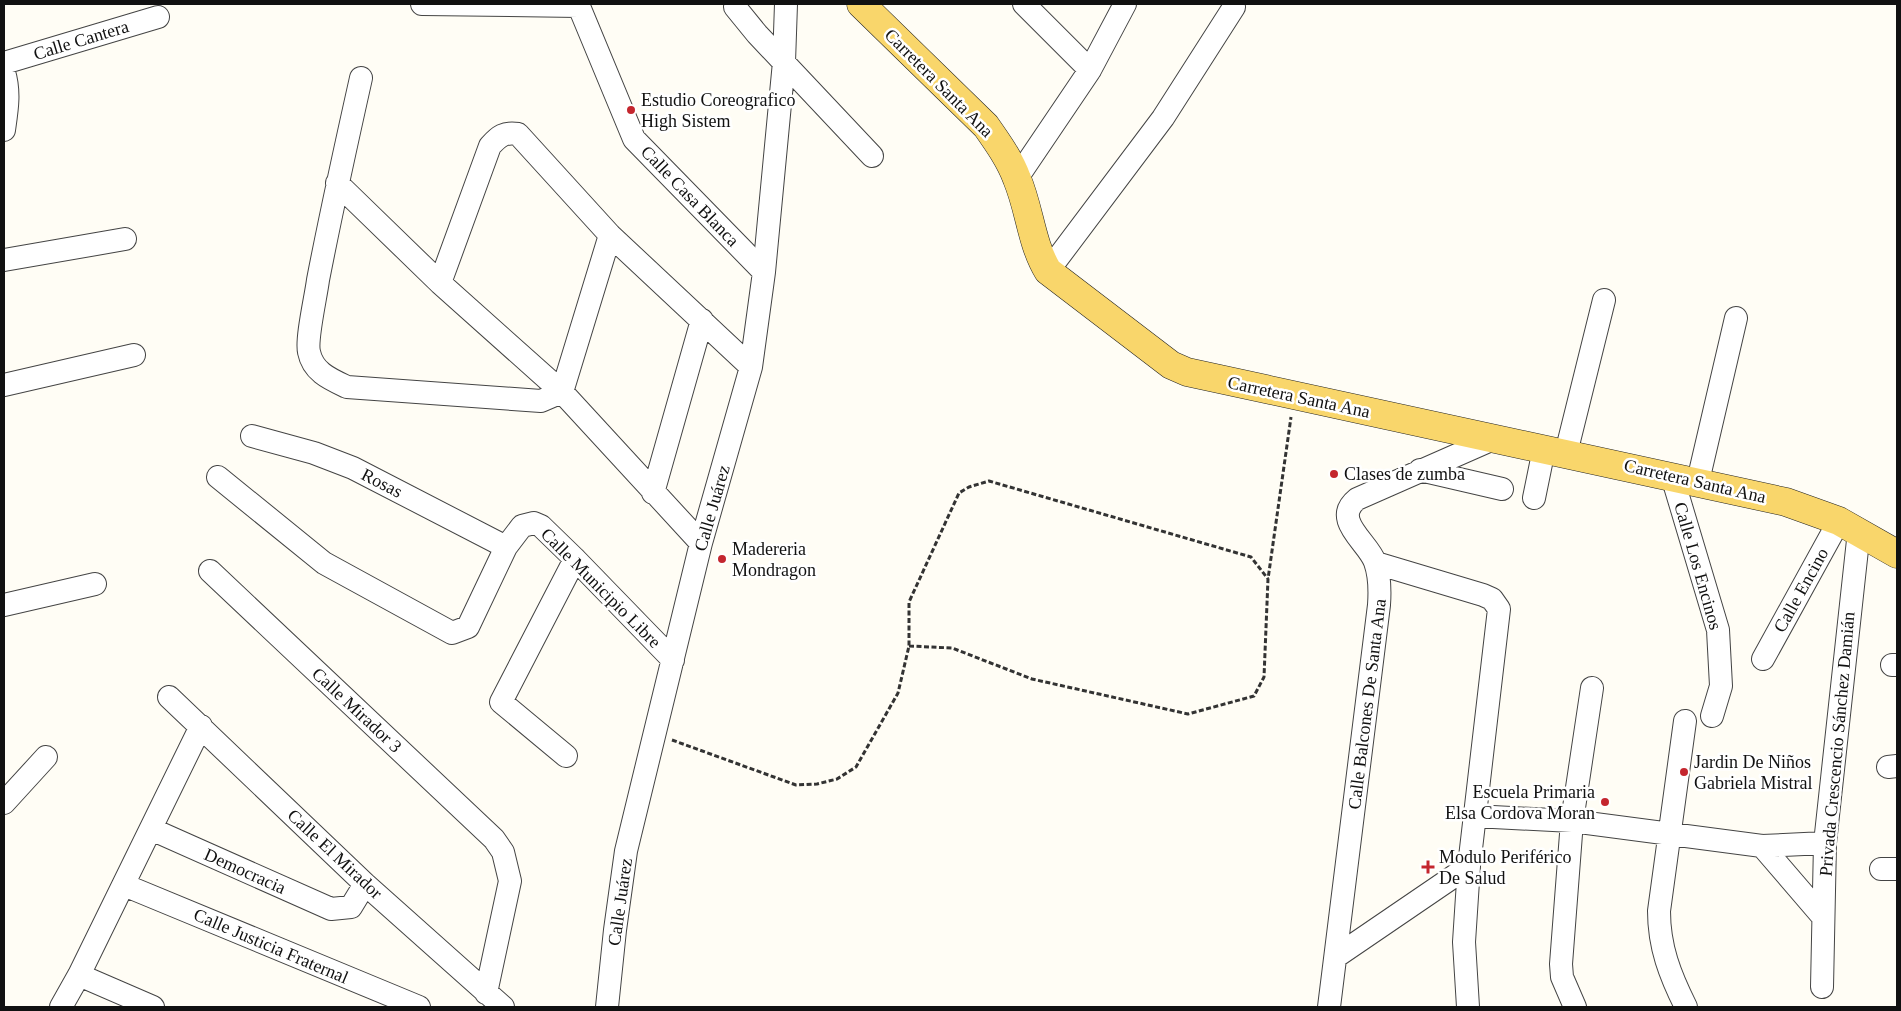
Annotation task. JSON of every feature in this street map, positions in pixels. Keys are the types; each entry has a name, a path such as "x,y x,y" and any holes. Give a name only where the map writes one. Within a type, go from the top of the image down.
{"main road":[{"name":"Carretera Santa Ana","path":"861,4 986,126 1000,146 1017,178 1039,256 1048,271 1171,365 1187,372 1293,396 1786,502 1849,526 1897,554"}],"street":[{"path":"422,4 578,5"},
{"name":"Calle Juárez","path":"607,1007 626,851 701,543 751,367 764,272 784,62 786,4"},
{"path":"1024,4 1090,70"},
{"path":"1017,178 1090,70 1125,4"},
{"name":"Calle Casa Blanca","path":"578,5 634,139 764,272"},
{"path":"735,7 872,156"},
{"path":"1048,271 1164,118 1234,7"},
{"name":"Calle Cantera","path":"4,63 158,17"},
{"path":"4,72 9,100 4,130"},
{"path":"361,78 337,183 315,299 308,350 313,364 325,376 347,387 541,401 562,392 610,235"},
{"path":"440,283 490,146 500,136 508,133 518,134 610,235 751,367"},
{"path":"337,183 440,283 562,392 701,543"},
{"path":"4,260 125,239"},
{"path":"1534,498 1555,451 1604,300"},
{"path":"1685,479 1736,318"},
{"path":"653,493 702,320"},
{"path":"4,385 134,355"},
{"name":"Rosas","path":"252,436 314,452 353,468 506,547"},
{"name":"Calle Balcones De Santa Ana","path":"1329,1007 1337,956 1379,605 1380,583 1376,564 1349,524 1347,518 1349,507 1357,498 1491,440"},
{"path":"1420,470 1502,489"},
{"path":"218,477 324,563 452,633 468,627 506,547"},
{"name":"Calle Los Encinos","path":"1685,479 1718,630 1722,686 1712,716"},
{"name":"Calle Municipio Libre","path":"506,547 522,526 534,523 541,526 673,660"},
{"name":"Calle Encino","path":"1763,659 1849,526"},
{"name":"Privada Crescencio Sánchez Damián","path":"1822,987 1825,843 1849,526"},
{"path":"566,756 501,702 574,559"},
{"path":"1376,564 1483,595 1497,603 1499,615 1469,866 1464,942 1468,1007"},
{"name":"Calle Mirador 3","path":"210,571 494,839 503,852 510,881 494,1000"},
{"path":"4,605 95,584"},
{"path":"1575,1007 1562,977 1561,964 1572,821 1592,688"},
{"name":"Calle El Mirador","path":"170,697 365,884 494,1000"},
{"path":"1685,721 1659,911 1659,933 1663,955 1686,1007"},
{"path":"61,1007 80,975 201,726"},
{"path":"4,803 46,758"},
{"path":"1474,816 1572,821 1762,846 1825,843"},
{"name":"Democracia","path":"151,829 330,909 340,910 351,907 365,884"},
{"path":"1762,846 1823,917"},
{"path":"1337,956 1469,866"},
{"name":"Calle Justicia Fraternal","path":"124,885 419,1007"},
{"path":"80,975 153,1007"}],"path":[{"path":"909,646 952,648 1032,679 1188,714 1254,696 1264,677 1268,579 1293,396"},
{"path":"655,734 796,785 817,784 837,779 856,767 898,693 909,646 909,602 959,493 969,487 989,481 1251,557 1268,579"}],"place":[{"name":"Estudio Coreografico High Sistem","path":"631,110"},
{"name":"Clases de zumba","path":"1334,474"},
{"name":"Madereria Mondragon","path":"722,559"},
{"name":"Jardin De Niños Gabriela Mistral","path":"1684,772"},
{"name":"Escuela Primaria Elsa Cordova Moran","path":"1605,802"},
{"name":"Modulo Periférico De Salud","path":"1428,867"}]}
